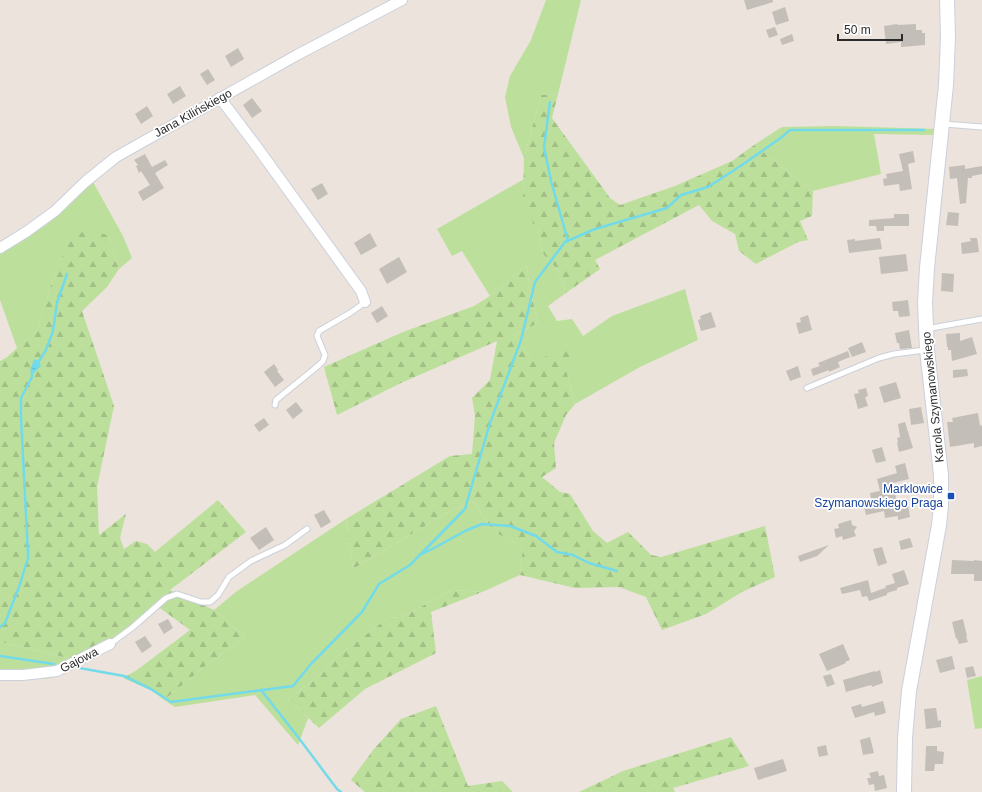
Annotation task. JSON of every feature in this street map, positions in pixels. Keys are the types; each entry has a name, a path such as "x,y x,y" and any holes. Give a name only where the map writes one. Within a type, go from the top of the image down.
{"street":[{"name":"Jana Kilińskiego","path":"0,248 26,232 55,211 85,182 116,157 297,54 402,0"},
{"name":"Karola Szymanowskiego","path":"904,792 905,738 909,691 940,525 941,475 926,350 925,303 927,268 946,85 947,0"},
{"path":"220,98 362,291 365,302"},
{"name":"Gajowa","path":"0,676 58,671 110,644"}],"lane":[{"path":"943,124 982,127"},
{"path":"275,404 276,400 323,362 325,355 317,336 319,331 350,313 365,302"},
{"path":"925,329 982,319"},
{"path":"807,388 879,358 894,354 926,350"},
{"path":"110,644 166,598 177,594 201,602 210,602 218,595 229,577 251,561 284,545 307,529"}],"green space":[{"path":"546,0 581,0 558,94 541,95 524,158 511,127 505,97 510,76 531,40"},
{"path":"558,94 552,118 610,198 620,205 675,186 732,161 754,145 813,191 812,216 800,221 808,240 798,242 756,264 739,251 735,234 712,221 699,205 595,260 600,269 566,293 558,270 544,255 540,244 538,227 526,218 523,195 524,158 541,95"},
{"path":"836,126 937,129 937,135 874,134 881,174 813,191 754,145 782,127"},
{"path":"524,179 523,195 538,227 540,244 544,255 558,270 566,293 548,306 557,321 572,319 583,336 612,316 685,289 698,340 640,367 575,404 566,370 532,361 514,335 538,323 529,285 527,265 490,296 462,251 452,256 437,229"},
{"path":"93,182 123,236 132,258 119,269 109,236 55,272 37,330 17,348 0,300 0,252 46,225"},
{"path":"90,229 109,236 119,269 107,287 82,311 114,406 97,487 99,535 126,514 120,538 124,549 136,541 147,544 155,552 218,500 246,532 170,590 214,610 245,637 209,663 164,700 151,690 123,678 137,670 190,630 160,608 111,644 72,659 0,642 0,361 6,358 37,330 55,272 71,237"},
{"path":"527,265 529,285 538,323 514,335 532,361 571,348 566,370 575,404 566,415 554,443 556,468 542,477 560,492 570,494 593,531 607,543 628,532 651,555 661,557 765,526 775,577 742,592 706,614 662,630 646,597 619,587 575,588 520,575 523,547 494,532 473,501 450,511 353,569 346,519 450,456 472,454 475,416 472,398 490,380 497,341 401,383 337,415 324,367 403,332 474,306 490,296"},
{"path":"473,501 494,532 523,547 520,575 482,592 452,590 402,617 388,618 336,657 324,672 288,699 308,718 298,745 255,695 175,707 164,700 209,663 245,637 214,610 237,591 346,519 353,569 450,511"},
{"path":"452,590 482,592 431,612 436,653 365,689 319,728 288,699 324,672 336,657 388,618 402,617"},
{"path":"0,642 72,659 82,664 56,677 43,679 43,671 0,674"},
{"path":"982,676 982,728 975,729 967,680"},
{"path":"436,706 468,786 502,781 513,792 365,792 351,780 374,749 401,719"},
{"path":"731,737 749,766 673,788 675,792 579,792 623,771"}],"water":[{"path":"34,359 39,361 41,366 34,373 30,371"}],"building":[{"path":"744,0 773,0 773,2 747,10"},
{"path":"785,7 789,21 776,25 772,12"},
{"path":"916,24 916,30 922,30 922,33 925,33 925,45 901,47 901,42 886,44 884,26"},
{"path":"775,27 778,35 769,38 766,30"},
{"path":"792,34 794,41 782,45 780,39"},
{"path":"238,48 244,59 231,67 225,56"},
{"path":"208,69 215,80 207,85 200,74"},
{"path":"180,86 186,96 173,104 167,94"},
{"path":"252,98 262,111 252,118 243,105"},
{"path":"147,106 153,116 141,124 135,114"},
{"path":"913,151 915,162 908,164 912,189 900,191 899,184 884,186 883,179 887,178 886,174 903,171 899,154"},
{"path":"145,154 152,167 165,160 168,165 155,173 164,188 143,201 138,192 150,185 141,171 139,173 136,166 138,165 134,160"},
{"path":"965,165 965,169 982,166 982,174 968,178 966,203 960,204 957,178 950,179 949,167"},
{"path":"322,183 328,194 318,200 311,189"},
{"path":"948,212 959,213 958,226 946,225"},
{"path":"894,214 909,214 909,226 884,226 884,231 877,231 876,226 869,226 869,220 894,218"},
{"path":"370,233 377,246 361,255 354,243"},
{"path":"880,238 882,249 849,253 847,240 855,239 855,241"},
{"path":"970,238 977,238 979,252 962,254 961,243 971,241"},
{"path":"906,254 908,271 881,274 879,257"},
{"path":"399,257 407,272 387,284 379,269"},
{"path":"942,273 954,274 953,292 941,291"},
{"path":"908,300 910,316 899,317 898,311 893,311 892,302"},
{"path":"382,306 388,316 377,323 371,313"},
{"path":"711,312 716,327 701,331 698,320 701,319 700,316"},
{"path":"808,315 812,330 799,334 796,323 801,322 800,318"},
{"path":"909,330 912,348 900,349 895,333"},
{"path":"960,333 960,341 972,337 977,354 952,361 951,350 948,350 947,347 946,334"},
{"path":"862,342 866,352 852,357 848,348"},
{"path":"848,351 850,357 838,362 840,367 829,372 829,370 813,376 811,369 820,366 818,363"},
{"path":"274,364 284,380 275,387 264,372"},
{"path":"798,366 801,377 790,381 786,371"},
{"path":"967,369 968,376 953,378 953,370"},
{"path":"896,382 901,398 884,403 879,387"},
{"path":"866,388 868,396 865,397 868,406 858,409 854,394 859,393 858,390"},
{"path":"296,402 303,411 293,419 286,410"},
{"path":"921,407 924,423 911,425 909,409"},
{"path":"978,413 980,426 982,425 982,446 974,448 974,443 950,447 947,422 953,422 952,418"},
{"path":"264,418 269,425 259,432 254,425"},
{"path":"905,422 913,448 899,452 897,443 897,438 900,437 898,424"},
{"path":"882,447 886,461 876,463 872,450"},
{"path":"905,463 909,479 893,483 897,503 902,503 902,506 908,504 910,517 898,520 898,516 885,518 884,511 866,515 864,506 872,504 870,493 880,491 877,479 897,473 895,466"},
{"path":"324,510 331,522 321,528 314,515"},
{"path":"851,520 852,525 857,527 854,531 856,536 843,540 842,536 836,538 834,529 839,528 838,524"},
{"path":"266,527 274,540 259,550 250,538"},
{"path":"910,538 913,547 901,550 899,541"},
{"path":"829,545 817,556 800,562 798,556"},
{"path":"882,547 887,563 878,566 873,549"},
{"path":"952,560 982,561 982,581 974,581 974,574 951,574"},
{"path":"904,570 909,584 887,593 887,595 869,601 867,596 862,597 860,590 842,594 840,588 868,580 871,593 885,588 886,589 885,586 895,583 892,574"},
{"path":"168,619 173,628 164,634 158,624"},
{"path":"963,619 968,642 959,644 957,638 956,639 952,622"},
{"path":"145,636 152,646 142,653 135,642"},
{"path":"843,644 850,660 827,671 819,654"},
{"path":"952,656 955,669 940,673 936,660"},
{"path":"973,666 976,676 967,678 965,668"},
{"path":"880,670 883,683 872,687 871,685 846,692 843,680"},
{"path":"831,674 835,684 827,687 823,676"},
{"path":"883,701 886,713 875,716 874,712 855,718 851,707 861,704 862,707"},
{"path":"936,708 938,721 941,720 941,727 926,729 924,709"},
{"path":"870,737 874,753 863,755 860,740"},
{"path":"826,745 828,755 819,757 817,747"},
{"path":"926,746 937,746 937,751 944,752 943,764 935,764 934,771 925,771"},
{"path":"783,759 787,771 758,780 754,768"},
{"path":"878,771 879,776 884,775 887,788 875,791 874,784 869,785 867,778 871,778 869,773"}],"waterway":[{"path":"550,102 544,147 551,181 568,241"},
{"path":"74,667 124,676 151,689 171,702 293,686 311,664 362,612 379,584 410,565 465,509 490,423 521,340 535,282 565,242 595,229 667,208 681,195 708,187 742,165 790,130 924,130"},
{"path":"39,361 46,350 53,331 57,303 67,274"},
{"path":"0,627 5,623 28,558 21,398 32,377 32,372"},
{"path":"422,554 465,531 482,524 510,526 536,536 557,552 573,555 589,563 617,571"},
{"path":"0,656 54,664"},
{"path":"261,690 337,789 341,792"}],"place":[{"name":"Marklowice Szymanowskiego Praga","path":"951,496"}]}
